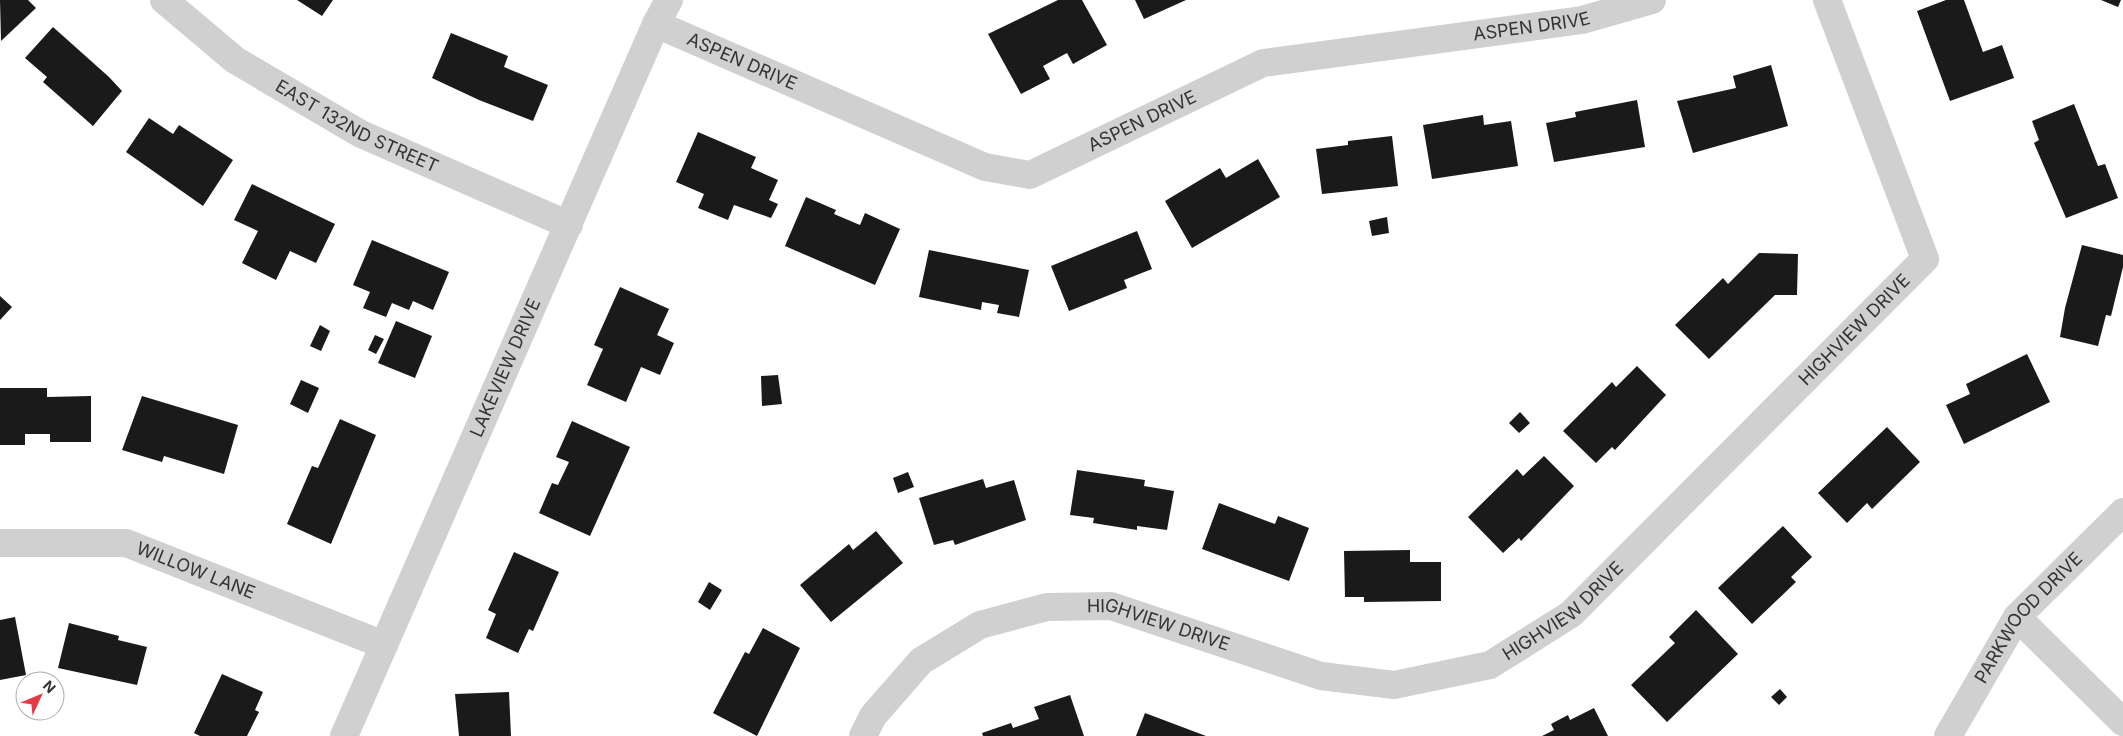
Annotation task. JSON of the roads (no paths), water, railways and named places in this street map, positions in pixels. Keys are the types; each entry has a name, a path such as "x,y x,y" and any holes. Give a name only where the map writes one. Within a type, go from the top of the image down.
{"street":[{"name":"EAST 132ND STREET","path":"164,0 235,60 361,134 569,226"},
{"name":"LAKEVIEW DRIVE","path":"344,736 656,24 669,0"},
{"name":"ASPEN DRIVE","path":"656,24 984,167 1030,175 1263,64 1582,20 1652,0"},
{"name":"HIGHVIEW DRIVE","path":"863,736 873,716 921,661 980,625 1047,607 1111,606 1321,676 1394,685 1490,665 1571,614 1924,259 1827,0"},
{"name":"PARKWOOD DRIVE","path":"1948,736 2017,616 2123,512"},
{"name":"WILLOW LANE","path":"0,543 126,543 384,645"},
{"path":"2017,616 2123,722"}]}
